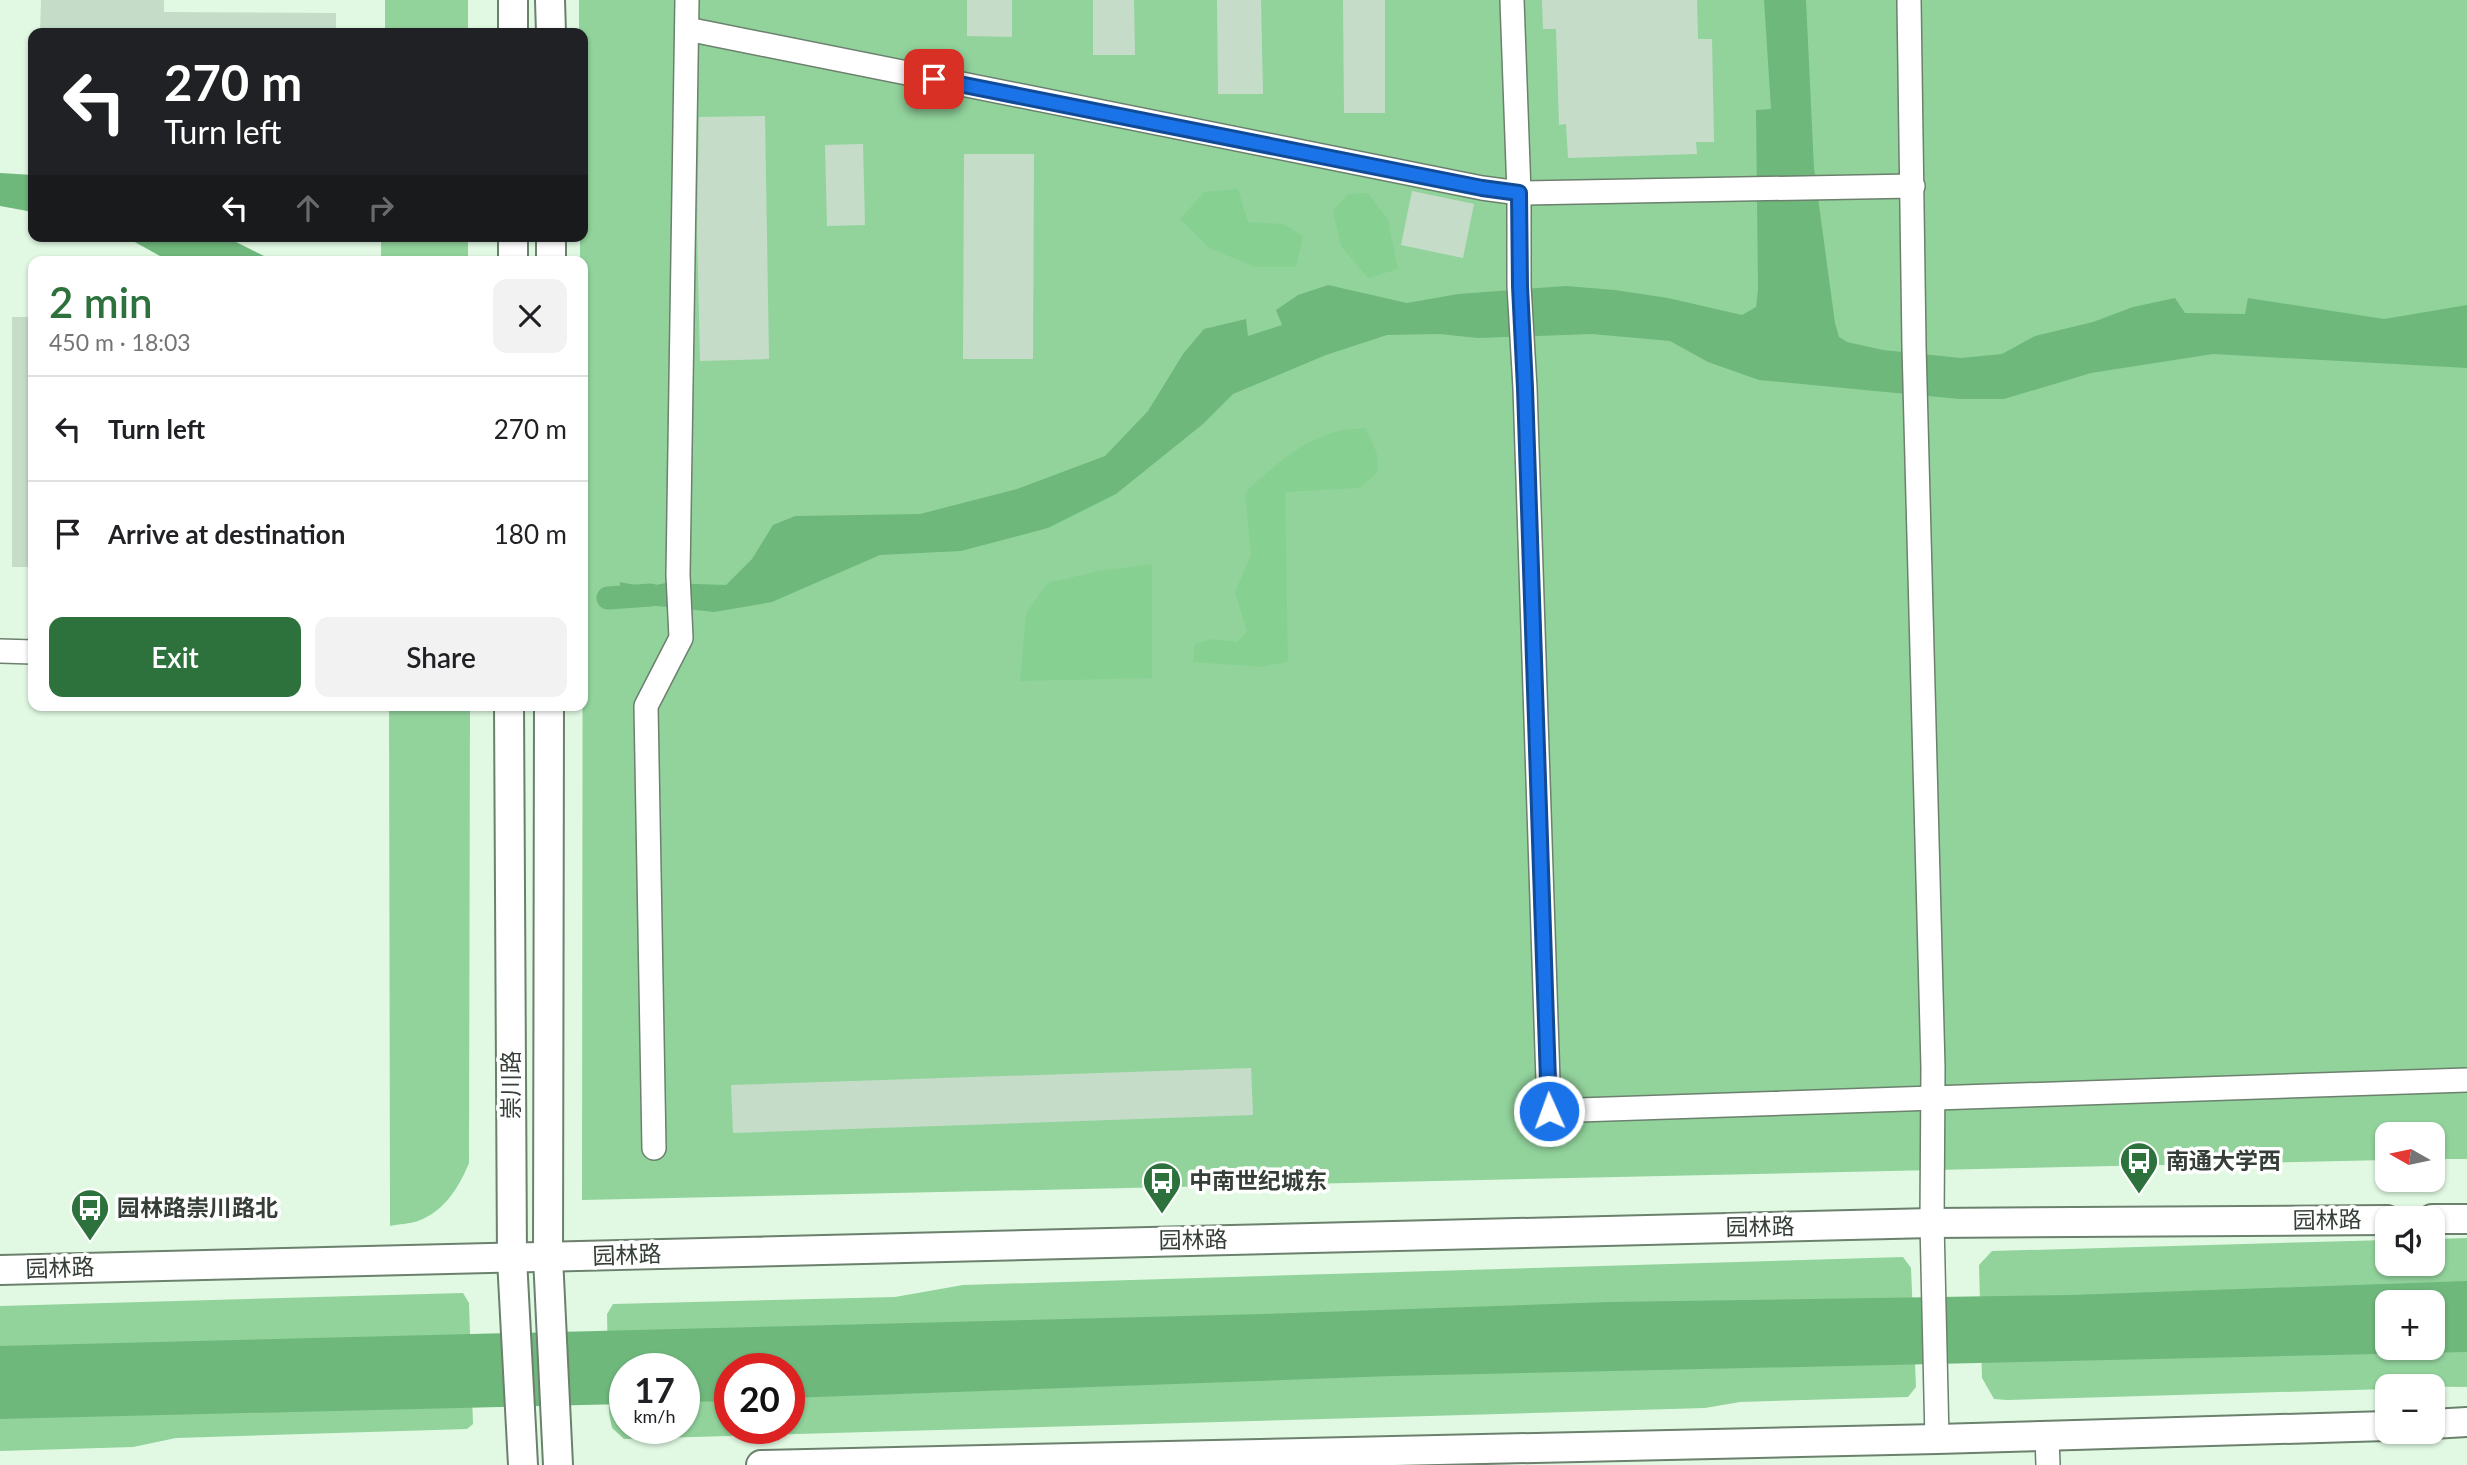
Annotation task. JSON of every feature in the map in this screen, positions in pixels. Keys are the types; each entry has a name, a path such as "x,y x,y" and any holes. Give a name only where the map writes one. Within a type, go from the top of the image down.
{"main road":[{"path":"513,0 513,28"},
{"path":"551,0 551,28"},
{"name":"崇川路","path":"509,711 512,1259 523,1465"},
{"name":"崇川路","path":"549,711 548,1257 558,1465"},
{"path":"2445,1219 2467,1219"},
{"name":"园林路","path":"0,1270 1932,1223 2375,1220"},
{"path":"2445,1423 2467,1422"},
{"path":"761,1465 1937,1439 2375,1426"}],"street":[{"path":"654,1148 646,706 681,638 678,575 687,0"},
{"path":"1512,0 1549,1111 2467,1080"},
{"path":"1909,0 1914,346 1932,1027 1932,1223 1937,1439"},
{"path":"687,29 1482,188 1519,193 1913,186"},
{"path":"0,652 28,652"},
{"path":"2048,1436 2048,1465"}],"shaded area":[{"path":"385,0 468,0 468,28 385,28"},
{"path":"579,0 2467,0 2467,1159 2445,1159 2445,1122 2375,1122 2375,1160 582,1200 583,711 588,711 588,256 580,256 580,242 588,242 588,28 579,28"},
{"path":"1764,0 1806,0 1814,168 1835,323 1839,337 1847,342 1883,350 1961,358 2002,354 2035,336 2093,322 2133,307 2175,298 2185,313 2245,314 2248,298 2384,319 2467,305 2467,368 2213,354 2091,373 2004,399 1959,399 1759,380 1708,362 1670,341 1592,334 1478,338 1439,334 1387,335 1326,355 1233,394 1203,424 1116,494 1048,528 961,551 880,555 772,602 714,612 648,605 620,598 620,582 645,587 666,583 726,585 752,559 773,525 795,516 920,514 1017,489 1105,456 1148,411 1183,354 1204,329 1246,319 1248,336 1282,325 1276,310 1298,295 1328,285 1407,303 1458,294 1566,286 1668,298 1742,315 1756,307 1758,290 1756,110 1771,109"},
{"path":"0,173 28,175 28,211 0,206"},
{"path":"1238,189 1248,222 1284,224 1303,236 1296,267 1255,267 1209,248 1180,219 1204,192"},
{"path":"1368,193 1388,220 1398,269 1368,278 1341,246 1333,211 1348,194"},
{"path":"135,242 236,242 264,256 160,256"},
{"path":"381,242 468,242 468,256 381,256"},
{"path":"1366,428 1377,454 1378,472 1360,488 1285,492 1288,661 1263,667 1193,662 1195,644 1212,639 1237,642 1247,632 1235,592 1251,555 1245,493 1276,465 1312,441 1338,431"},
{"path":"1152,564 1152,678 1020,681 1026,614 1047,583 1099,571"},
{"path":"389,711 470,711 469,1163 456,1189 436,1211 412,1223 390,1226"},
{"path":"2467,1238 2467,1387 2445,1387 2445,1374 2375,1374 2375,1389 1994,1399 1982,1378 1979,1265 1992,1251 2375,1240 2375,1276 2445,1276 2445,1239"},
{"path":"1903,1257 1911,1268 1916,1387 1908,1397 1740,1402 1705,1408 805,1434 805,1353 714,1353 714,1436 700,1437 700,1353 609,1353 609,1413 607,1314 613,1304 895,1297 963,1285"},
{"path":"2467,1281 2467,1352 2445,1352 2445,1290 2375,1290 2375,1354 1392,1376 805,1397 805,1353 714,1353 714,1401 700,1402 700,1353 609,1353 609,1404 0,1419 0,1346 1263,1314 1609,1302 2071,1295"},
{"path":"463,1293 469,1303 473,1424 467,1429 176,1438 133,1447 0,1451 0,1306"}],"building":[{"path":"41,0 164,0 164,12 336,13 336,28 40,28"},
{"path":"967,0 1012,0 1012,37 967,36"},
{"path":"1093,0 1134,0 1135,55 1093,55"},
{"path":"1217,0 1261,0 1263,94 1218,94"},
{"path":"1343,0 1385,0 1385,113 1344,113"},
{"path":"1542,0 1697,0 1698,39 1712,39 1714,142 1696,142 1697,154 1568,158 1566,124 1559,125 1556,29 1543,29"},
{"path":"765,116 769,359 700,361 697,228 699,117"},
{"path":"863,144 865,225 827,226 825,145"},
{"path":"964,154 1034,154 1033,359 963,359"},
{"path":"1412,191 1474,204 1463,258 1401,245"},
{"path":"12,317 28,317 28,567 12,567"},
{"path":"1251,1068 1253,1115 733,1133 731,1085"}],"waterway":[{"path":"608,598 651,595"}],"place":[{"name":"南通大学西","path":"2139,1195"},
{"name":"中南世纪城东","path":"1162,1215"},
{"name":"园林路崇川路北","path":"90,1242"}],"route":[{"path":"934,79 1482,188 1519,193 1549,1111"}]}
